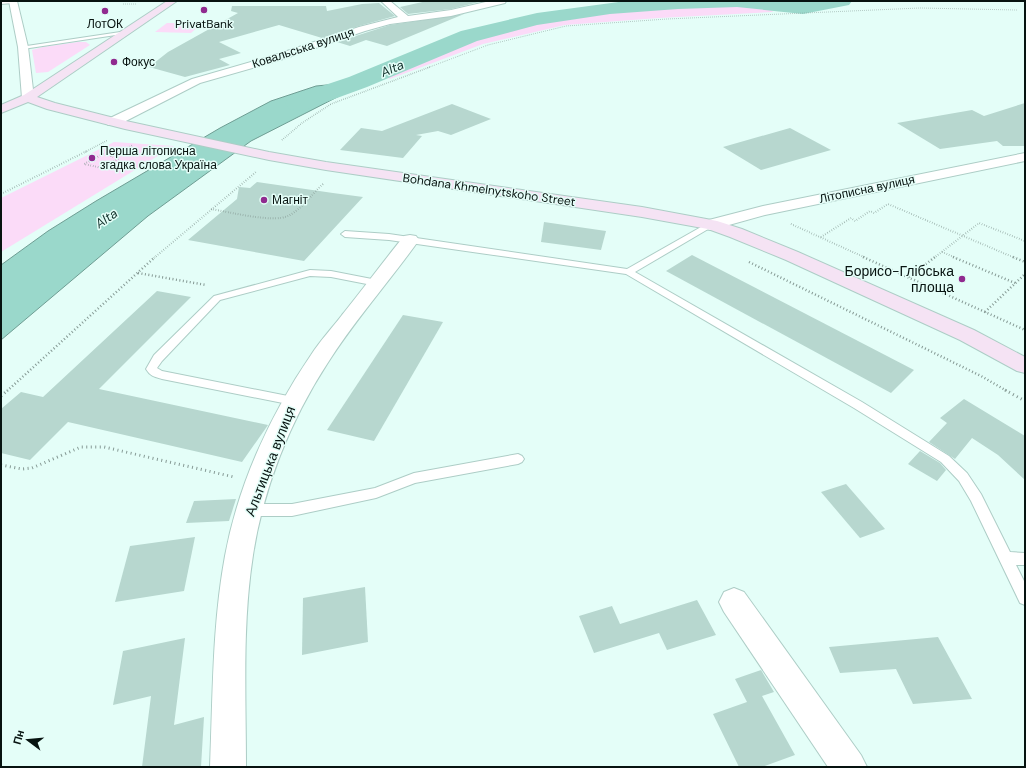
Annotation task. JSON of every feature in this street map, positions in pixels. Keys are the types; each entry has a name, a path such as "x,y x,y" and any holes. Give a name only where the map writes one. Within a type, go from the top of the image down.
{"main road":[{"path":"1,109 28,98 172,1"},
{"name":"Bohdana Khmelnytskoho Street","path":"28,98 51,106 113,122 252,153 326,166 665,216 711,226 748,238 799,259 967,336 1025,366"}],"street":[{"path":"13,1 23,47 28,98"},
{"path":"386,1 406,19"},
{"name":"Ковальська вулиця","path":"113,122 196,81 276,58 372,26 502,1"},
{"name":"Літописна вулиця","path":"711,226 763,211 1025,157"},
{"name":"Альтицька вулиця","path":"228,767 231,628 234,588 239,554 258,483 293,401 319,359 410,240"},
{"path":"734,602 850,767"}],"lane":[{"path":"1,4 13,1"},
{"path":"23,47 127,32"},
{"path":"628,272 691,235 711,226"},
{"path":"345,234 410,240 628,272 858,405 945,459 963,477 1006,558 1025,598"},
{"path":"293,401 162,375 155,373 151,369 158,358 217,298 310,272 331,274 377,283"},
{"path":"250,510 292,510 376,493 414,478 518,459"},
{"path":"1006,558 1025,559"}],"path":[{"path":"281,141 302,123 338,102 488,45 566,26 667,18 920,8 1017,10"},
{"path":"1,194 112,138"},
{"path":"111,156 119,158 102,168 84,164 103,154 111,156 139,142"},
{"path":"1,396 137,273 259,169"},
{"path":"211,209 272,218 283,218 291,214 328,179"},
{"path":"821,238 851,218 855,220 870,211 874,213 888,204 1025,262"},
{"path":"909,277 979,222 1025,241"},
{"path":"942,252 1015,283"},
{"path":"137,273 209,286 215,291 217,298"},
{"path":"984,312 1025,274"},
{"path":"1,465 22,469 32,468 81,447 91,446 104,447 258,483"}],"shaded area":[{"path":"740,4 769,7 773,12 565,25 483,44 390,79 382,76 466,41 511,29 558,19 624,11"},
{"path":"167,23 202,23 191,33 155,32"},
{"path":"86,42 90,45 48,72 36,73 32,50"},
{"path":"114,142 174,146 1,252 1,198"}],"water":[{"path":"358,82 351,90 251,141 148,216 1,340 1,265 48,231 220,128 271,101 316,86"}],"building":[{"path":"427,1 483,1 451,9 408,14 400,7"},
{"path":"379,3 395,16 322,38 279,25 219,42 241,53 219,59 230,65 185,77 149,67 168,52 238,13 231,11 232,6 326,6 327,11 362,4"},
{"path":"464,14 387,46 366,40 350,46 337,42 390,25"},
{"path":"1025,103 1025,146 1003,146 997,141 940,149 897,123 972,110 984,116"},
{"path":"452,104 491,119 451,135 438,131 416,135 422,136 403,158 340,150 361,128 382,131"},
{"path":"790,128 831,150 761,170 723,147"},
{"path":"257,182 363,197 304,261 188,240 237,199 239,187 250,188"},
{"path":"544,222 606,231 601,250 541,242"},
{"path":"692,255 914,370 891,393 666,271"},
{"path":"157,291 191,297 99,389 268,425 242,462 68,422 30,460 1,453 1,409 21,392 43,397"},
{"path":"403,315 443,322 374,441 327,430"},
{"path":"964,399 1025,436 1025,480 998,455 972,438 955,459 929,442 947,423 940,418"},
{"path":"920,451 940,463 946,470 937,481 908,464"},
{"path":"846,484 885,529 860,538 821,492"},
{"path":"236,499 229,521 186,523 194,501"},
{"path":"195,537 184,591 115,602 130,546"},
{"path":"365,587 368,642 302,655 303,598"},
{"path":"697,600 716,635 667,650 659,633 594,653 579,616 612,606 620,624"},
{"path":"938,637 972,699 913,704 896,669 840,673 829,647"},
{"path":"185,638 174,725 204,717 201,767 142,767 151,696 113,705 123,651"},
{"path":"761,670 774,692 762,696 795,755 762,767 739,767 713,714 747,702 735,679"}],"waterway":[{"name":"Alta","path":"298,103 358,82 469,36 537,19 610,8 678,3 737,1 803,8 842,1"}],"place":[{"name":"PrivatBank","path":"204,10"},
{"name":"ЛотОК","path":"105,11"},
{"name":"Фокус","path":"114,62"},
{"name":"Перша літописна згадка слова Україна","path":"92,158"},
{"name":"Магніт","path":"264,200"},
{"name":"Борисо-Глібська площа","path":"962,279"}]}
